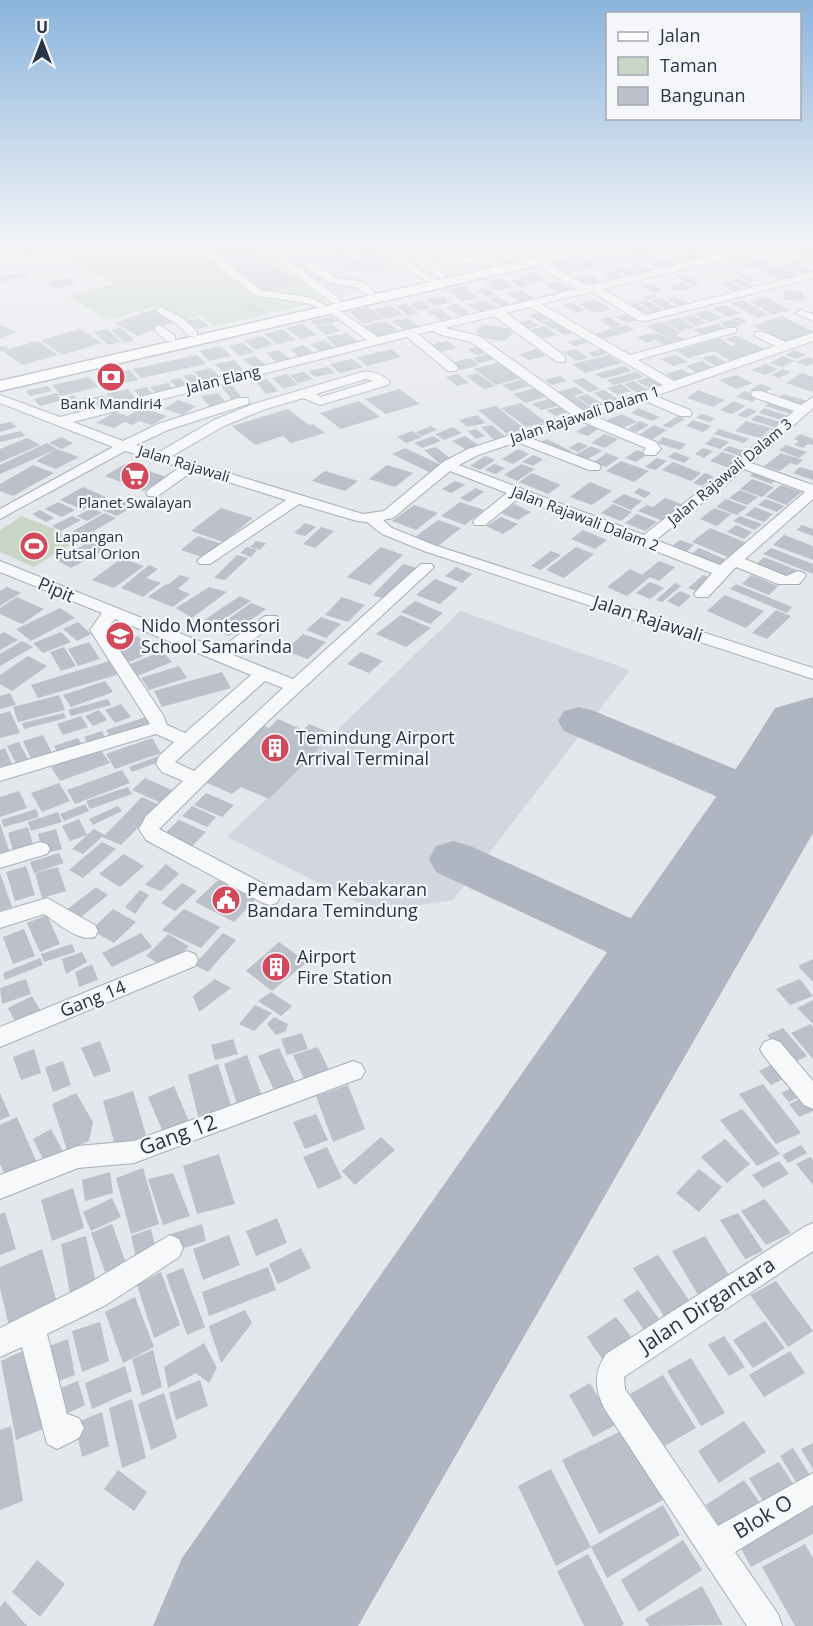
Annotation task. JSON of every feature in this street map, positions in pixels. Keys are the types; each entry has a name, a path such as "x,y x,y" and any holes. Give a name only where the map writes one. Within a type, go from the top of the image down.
{"main road":[{"path":"0,377 159,336 193,334 260,320"},
{"path":"0,386 269,320"}],"street":[{"path":"178,320 193,334"},
{"path":"349,320 376,341"},
{"name":"Jalan Elang","path":"57,422 464,320"},
{"path":"508,320 561,359"},
{"path":"558,320 674,386"},
{"path":"435,327 445,333 478,341 582,416 651,445 654,449 650,452"},
{"path":"626,360 732,330"},
{"path":"410,333 452,368"},
{"path":"759,334 813,351"},
{"name":"Jalan Rajawali Dalam 1","path":"371,518 388,515 448,465 473,452 674,386 813,337"},
{"path":"160,457 193,436 233,416 304,393 336,383 369,375 384,382 320,401 304,393"},
{"path":"336,383 353,392"},
{"path":"757,394 808,405"},
{"path":"642,395 685,413"},
{"path":"0,515 124,446 176,421 254,398"},
{"name":"Jalan Rajawali","path":"0,399 124,446 371,518 400,537 448,554 813,674"},
{"name":"Jalan Rajawali Dalam 3","path":"645,542 742,464 808,405"},
{"path":"0,412 19,407"},
{"path":"516,437 594,467"},
{"path":"702,594 722,571 813,491 742,464"},
{"name":"Jalan Rajawali Dalam 2","path":"448,465 722,571"},
{"path":"153,493 191,466"},
{"path":"480,522 516,493"},
{"path":"205,561 298,498"},
{"path":"735,561 784,581 793,581 798,576"},
{"name":"Pipit","path":"0,566 296,687"},
{"path":"270,897 153,835 149,829 153,821 196,779 426,567"},
{"path":"112,613 102,622 98,630 157,719 159,724 157,728"},
{"path":"219,657 271,619"},
{"path":"196,779 165,764 166,760 262,674"},
{"path":"0,774 157,728 186,740"},
{"path":"0,861 40,849"},
{"path":"0,921 47,906 87,931"},
{"name":"Gang 14","path":"0,1037 187,960"},
{"path":"772,1049 813,1098"},
{"name":"Gang 12","path":"0,1187 78,1157 134,1152 353,1071"},
{"name":"Jalan Dirgantara","path":"713,1547 614,1398 609,1380 611,1371 616,1364 813,1236"},
{"path":"0,1343 96,1296 170,1248"},
{"path":"31,1328 57,1434 69,1428"},
{"name":"Blok O","path":"713,1547 813,1488"},
{"path":"713,1547 766,1626"}],"shaded area":[{"path":"460,611 630,670 453,900 376,912 227,837"}],"green space":[{"path":"206,320 241,320 215,326"},
{"name":"Lapangan Futsal Orion","path":"22,516 79,539 34,567 0,552 0,530"}],"building":[{"path":"123,320 178,321 138,336 114,323"},
{"path":"201,320 209,326 198,329 187,321"},
{"path":"337,320 339,321 317,326 311,321"},
{"path":"358,320 379,320 363,324"},
{"path":"410,320 420,327 405,331 391,321"},
{"path":"530,320 539,326 525,329 516,323"},
{"path":"551,320 562,327 552,329 541,322"},
{"path":"599,320 614,320 622,325 612,328"},
{"path":"620,320 638,320 626,323"},
{"path":"682,320 695,327 681,331 664,322"},
{"path":"685,320 702,320 707,323 696,326"},
{"path":"730,320 747,322 730,329 720,323"},
{"path":"770,320 789,320 813,331 813,335 789,343 752,326"},
{"path":"386,321 403,334 381,340 364,326"},
{"path":"662,322 681,333 675,334 689,342 669,347 656,340 646,343 637,337 655,333 666,337 646,326"},
{"path":"302,324 317,335 300,339 286,328"},
{"path":"331,324 340,331 326,335 316,327"},
{"path":"718,324 730,330 706,337 693,330"},
{"path":"626,325 635,330 601,339 593,334"},
{"path":"3,326 17,332 0,339 0,327"},
{"path":"481,326 513,329 511,331 514,332 504,341 477,337 479,333 475,333"},
{"path":"544,326 557,335 543,338 530,330"},
{"path":"567,326 576,332 564,335 555,329"},
{"path":"121,328 134,340 124,343 111,330"},
{"path":"80,329 102,343 62,355 41,340"},
{"path":"107,329 121,342 108,345 94,332"},
{"path":"283,329 296,340 277,344 264,334"},
{"path":"347,333 359,343 338,348 326,337"},
{"path":"262,336 274,345 255,350 244,340"},
{"path":"736,336 768,350 734,362 713,351 688,358 676,351 719,338 732,346 736,344 725,339"},
{"path":"582,338 589,342 574,346 568,342"},
{"path":"325,340 334,348 319,351 310,344"},
{"path":"38,341 58,355 22,365 3,351 0,352 0,347 5,346 9,349"},
{"path":"447,341 457,348 441,352 431,345"},
{"path":"243,343 254,352 239,356 229,346"},
{"path":"304,345 314,354 299,357 290,349"},
{"path":"221,346 231,356 209,361 199,351"},
{"path":"478,346 486,353 476,355 468,349"},
{"path":"391,349 401,357 367,366 357,357"},
{"path":"536,349 546,356 528,360 519,354"},
{"path":"575,349 589,358 577,361 563,352"},
{"path":"602,349 609,353 594,357 588,353"},
{"path":"279,350 291,360 277,363 266,353"},
{"path":"794,350 806,355 796,359 785,355"},
{"path":"488,354 494,359 479,363 473,358"},
{"path":"197,355 206,364 141,378 133,369"},
{"path":"608,355 622,363 585,373 572,364"},
{"path":"676,355 688,362 673,366 660,359"},
{"path":"713,355 729,364 718,367 702,358"},
{"path":"254,356 268,367 257,370 243,359"},
{"path":"783,356 795,361 782,367 770,363"},
{"path":"807,357 813,359 813,363 807,366 796,362"},
{"path":"470,358 479,365 461,370 451,363"},
{"path":"352,359 363,367 340,373 330,364"},
{"path":"234,360 246,373 228,377 215,364"},
{"path":"702,361 715,369 698,374 686,366"},
{"path":"500,362 522,378 496,385 474,369"},
{"path":"765,364 778,369 765,375 752,370"},
{"path":"624,366 632,371 603,379 595,374"},
{"path":"328,367 335,373 315,377 308,371"},
{"path":"211,368 222,379 204,383 194,372"},
{"path":"682,369 696,377 679,382 665,374"},
{"path":"783,369 791,372 779,378 771,375"},
{"path":"130,370 138,380 123,383 115,373"},
{"path":"304,372 313,379 298,383 290,375"},
{"path":"636,372 644,377 614,385 606,380"},
{"path":"477,373 495,386 484,389 466,376"},
{"path":"802,373 813,377 813,392 786,383"},
{"path":"112,374 120,383 103,387 96,377"},
{"path":"193,374 200,382 191,384 183,376"},
{"path":"287,374 298,385 283,388 272,378"},
{"path":"458,374 469,383 457,386 446,377"},
{"path":"736,375 753,383 736,389 719,380"},
{"path":"560,376 567,381 552,385 545,380"},
{"path":"89,377 98,387 61,396 52,385"},
{"path":"649,377 667,388 654,391 637,381"},
{"path":"181,378 188,386 177,388 170,380"},
{"path":"583,378 600,389 589,392 572,381"},
{"path":"267,379 278,391 266,394 256,382"},
{"path":"521,380 530,386 511,391 502,385"},
{"path":"634,381 651,392 640,395 624,384"},
{"path":"168,383 174,390 156,394 150,387"},
{"path":"231,384 243,399 233,401 221,386"},
{"path":"621,384 631,391 617,395 607,388"},
{"path":"760,384 772,388 762,395 750,390"},
{"path":"48,386 52,391 30,396 26,391"},
{"path":"147,387 153,395 141,398 134,390"},
{"path":"576,387 584,393 574,396 594,410 584,413 554,393"},
{"path":"535,388 547,396 526,403 513,394"},
{"path":"128,389 136,399 114,404 106,394"},
{"path":"399,389 420,404 386,414 365,399"},
{"path":"604,390 621,401 610,404 593,393"},
{"path":"698,390 725,400 713,407 687,398"},
{"path":"745,391 760,396 752,402 736,397"},
{"path":"57,393 62,400 40,406 34,399"},
{"path":"218,393 227,404 210,407 201,396"},
{"path":"587,394 606,406 595,409 577,397"},
{"path":"783,394 808,401 802,407 777,400"},
{"path":"74,395 77,399 88,397 97,409 75,414 64,398"},
{"path":"103,395 110,404 99,407 92,398"},
{"path":"552,398 561,405 541,410 532,404"},
{"path":"178,400 196,406 183,415 164,409"},
{"path":"359,401 380,417 341,429 320,413"},
{"path":"734,401 746,406 732,414 720,410"},
{"path":"770,402 799,410 794,415 765,406"},
{"path":"521,403 546,422 526,427 501,408"},
{"path":"496,406 525,429 507,434 478,410"},
{"path":"141,407 167,416 152,425 139,421 132,425 124,422 114,428 96,423 115,412 128,416"},
{"path":"560,407 568,412 555,416 547,410"},
{"path":"638,408 660,417 652,421 631,413"},
{"path":"749,408 757,411 746,418 737,415"},
{"path":"764,408 789,416 784,421 759,413"},
{"path":"288,409 309,425 313,424 325,433 291,443 283,436 255,445 232,426"},
{"path":"622,414 637,422 622,428 607,420"},
{"path":"701,414 715,418 710,422 696,418"},
{"path":"477,415 486,423 467,427 459,420"},
{"path":"757,415 780,422 774,427 751,420"},
{"path":"678,416 685,419 670,428 662,426"},
{"path":"693,420 711,426 704,432 686,426"},
{"path":"640,421 649,425 637,432 628,429"},
{"path":"746,421 771,428 760,438 735,431"},
{"path":"11,422 17,427 0,432 0,424"},
{"path":"492,425 506,437 494,440 481,427"},
{"path":"587,425 598,429 588,436 576,432"},
{"path":"654,425 667,430 653,439 640,434"},
{"path":"431,426 437,430 422,436 416,432"},
{"path":"453,427 462,433 444,440 435,434"},
{"path":"476,429 485,436 476,439 468,431"},
{"path":"719,429 749,439 744,443 714,434"},
{"path":"21,431 25,436 0,442 0,436"},
{"path":"412,431 422,437 406,443 397,437"},
{"path":"604,434 618,439 605,448 591,443"},
{"path":"800,434 813,439 813,445 808,444 803,448 794,445 799,441 794,439"},
{"path":"433,436 441,441 422,448 414,443"},
{"path":"465,436 480,446 468,451 452,441"},
{"path":"61,437 73,443 62,449 49,443"},
{"path":"663,437 686,444 680,450 657,443"},
{"path":"714,437 729,442 720,449 705,444"},
{"path":"27,438 40,445 0,462 0,449"},
{"path":"547,439 571,451 564,454 540,442"},
{"path":"579,442 588,446 578,452 569,448"},
{"path":"47,443 57,449 0,474 0,465"},
{"path":"786,445 807,452 799,458 779,450"},
{"path":"591,446 602,451 584,461 573,456"},
{"path":"729,446 751,453 745,458 723,450"},
{"path":"436,447 451,459 439,463 424,450"},
{"path":"405,448 441,465 429,472 392,454"},
{"path":"703,448 713,451 704,458 695,454"},
{"path":"57,449 79,457 56,469 36,461"},
{"path":"518,449 529,454 513,464 502,459"},
{"path":"637,450 648,454 636,462 625,458"},
{"path":"675,452 690,458 684,463 668,457"},
{"path":"722,452 741,458 729,468 710,461"},
{"path":"607,453 619,458 606,467 594,462"},
{"path":"781,453 803,460 797,465 790,463 780,471 764,466"},
{"path":"533,455 543,459 533,466 522,462"},
{"path":"485,456 495,460 480,470 470,466"},
{"path":"657,458 667,461 655,470 645,467"},
{"path":"621,461 649,471 634,482 606,471"},
{"path":"673,462 701,473 691,481 662,470"},
{"name":"Planet Swalayan","path":"127,463 166,477 144,491 105,476"},
{"path":"494,464 505,468 496,474 485,470"},
{"path":"521,464 535,469 517,481 504,475"},
{"path":"33,465 54,473 13,496 0,491 0,484"},
{"path":"387,465 413,473 395,487 369,479"},
{"path":"800,467 813,471 813,480 793,473"},
{"path":"325,471 358,481 345,491 312,481"},
{"path":"757,471 778,479 771,484 750,476"},
{"path":"532,473 561,485 548,494 519,482"},
{"path":"705,473 714,477 702,486 693,483"},
{"path":"752,479 774,487 762,497 740,489"},
{"path":"455,481 465,485 451,493 442,489"},
{"path":"590,482 612,491 592,505 570,497"},
{"path":"781,485 801,492 786,505 766,497"},
{"path":"83,487 106,497 83,510 60,500"},
{"path":"476,488 484,492 469,502 460,498"},
{"path":"639,488 651,493 645,498 634,493"},
{"path":"740,490 758,497 747,505 729,498"},
{"path":"624,494 642,501 631,510 612,502"},
{"path":"665,498 684,505 663,521 638,511 647,505 653,507"},
{"path":"119,499 134,506 117,516 102,510"},
{"path":"726,499 747,507 737,515 716,507"},
{"path":"766,499 784,506 777,512 758,505"},
{"path":"58,502 75,510 62,517 45,509"},
{"path":"460,502 484,510 465,525 441,516"},
{"path":"514,504 531,512 518,520 501,513"},
{"path":"613,504 632,512 621,521 601,513"},
{"path":"414,505 438,513 416,530 392,521"},
{"path":"755,507 773,514 764,522 745,515"},
{"path":"92,508 102,513 87,521 77,516"},
{"path":"221,508 253,518 223,542 191,531"},
{"path":"714,508 731,514 717,526 700,519"},
{"path":"40,510 54,518 46,522 32,514"},
{"path":"105,513 116,518 80,539 68,534"},
{"path":"637,514 657,522 645,531 625,523"},
{"path":"72,516 81,520 61,531 52,526"},
{"path":"740,516 762,524 755,530 733,521"},
{"path":"501,517 518,524 503,534 486,526"},
{"path":"438,520 461,528 438,546 415,537"},
{"path":"305,523 316,527 305,536 294,533"},
{"path":"736,525 752,532 744,539 727,532"},
{"path":"802,525 813,529 813,536 797,530"},
{"path":"321,527 334,531 315,548 303,544"},
{"path":"710,528 747,543 730,558 692,542"},
{"path":"583,530 607,540 595,549 571,539"},
{"path":"784,535 813,546 813,560 773,545"},
{"path":"198,536 222,544 205,558 181,550"},
{"path":"680,540 694,545 681,556 667,550"},
{"path":"91,541 106,549 71,568 56,560"},
{"path":"256,541 266,543 260,550 250,547"},
{"path":"247,547 257,550 251,557 240,553"},
{"path":"381,547 403,555 370,585 347,577"},
{"path":"576,547 594,554 564,578 546,570"},
{"path":"699,548 727,560 718,568 689,556"},
{"path":"771,548 813,564 813,574 763,554"},
{"path":"551,551 561,555 541,570 531,566"},
{"path":"237,555 248,558 225,580 214,578"},
{"path":"764,557 799,571 789,581 753,567"},
{"path":"122,558 144,566 114,588 92,580"},
{"path":"659,561 675,567 659,581 650,577 627,596 607,587 630,569 642,575"},
{"path":"403,564 417,568 387,600 373,595"},
{"path":"149,565 158,569 146,578 161,583 143,597 121,588"},
{"path":"456,567 472,574 462,583 445,576"},
{"path":"180,575 190,578 178,589 190,594 173,607 148,597 166,584 168,585"},
{"path":"703,575 713,579 699,592 688,588"},
{"path":"751,575 778,586 769,595 742,584"},
{"path":"435,579 458,588 440,604 416,595"},
{"path":"650,582 664,588 650,599 636,593"},
{"path":"675,583 681,586 662,602 656,600"},
{"path":"736,584 792,607 787,613 730,589"},
{"path":"7,587 21,593 0,606 0,591"},
{"path":"209,587 227,592 192,618 176,608"},
{"path":"680,591 691,596 679,607 667,601"},
{"path":"725,595 764,611 746,628 707,611"},
{"path":"240,596 251,601 215,625 204,620"},
{"path":"17,597 44,609 22,624 0,614 0,608"},
{"path":"342,597 365,605 348,622 325,615"},
{"path":"415,601 443,613 430,624 401,612"},
{"path":"251,603 266,609 229,636 214,629"},
{"path":"60,608 75,618 31,641 16,629"},
{"path":"776,610 791,616 767,639 752,633"},
{"path":"401,615 431,628 406,647 376,634"},
{"path":"321,617 341,624 326,638 306,630"},
{"path":"78,622 91,634 77,641 63,629"},
{"name":"Nido Montessori School Samarinda","path":"125,630 132,637 115,643 108,636"},
{"path":"4,632 18,640 0,650 0,634"},
{"path":"61,632 71,642 43,653 33,643"},
{"path":"303,634 326,642 308,659 285,651"},
{"path":"138,636 153,652 129,662 114,645"},
{"path":"22,641 33,647 0,666 0,654"},
{"path":"89,642 100,659 78,666 68,649"},
{"path":"64,647 76,666 61,671 50,652"},
{"path":"162,651 172,662 137,676 128,665"},
{"path":"361,652 383,661 369,673 347,664"},
{"path":"28,656 47,666 12,691 0,684 0,675"},
{"path":"109,661 117,675 38,698 31,685"},
{"path":"179,666 187,678 149,690 141,678"},
{"path":"222,672 231,688 162,707 154,691"},
{"path":"105,681 113,692 71,707 63,695"},
{"path":"10,693 16,705 0,709 0,696"},
{"path":"59,695 65,710 18,722 13,707"},
{"path":"108,699 111,705 71,716 68,710"},
{"path":"121,704 131,717 115,723 105,710"},
{"path":"99,710 107,720 93,726 85,716"},
{"path":"10,711 20,733 0,738 0,714"},
{"path":"64,713 66,718 24,729 22,723"},
{"path":"81,716 88,727 63,735 57,724"},
{"path":"146,717 150,723 110,737 106,730"},
{"name":"Temindung Airport Arrival Terminal","path":"278,719 303,730 309,724 333,734 269,799 241,787 232,794 203,781 257,723 269,728"},
{"path":"102,731 106,740 89,746 84,737"},
{"path":"43,735 54,757 33,763 23,741"},
{"path":"78,738 83,746 59,755 54,746"},
{"path":"152,738 161,753 115,769 106,754"},
{"path":"19,742 31,765 19,769 7,746"},
{"path":"5,748 14,769 3,773 0,765 0,750"},
{"path":"100,749 110,763 60,781 51,767"},
{"path":"164,754 167,759 132,772 129,767"},
{"path":"122,770 130,783 75,804 67,790"},
{"path":"145,778 174,791 161,803 132,790"},
{"path":"59,783 70,801 42,812 31,793"},
{"path":"128,787 132,794 90,809 86,801"},
{"path":"19,791 27,808 0,817 0,797"},
{"path":"206,793 234,805 222,817 194,805"},
{"path":"142,797 160,805 121,845 102,837 83,854 72,849 94,829 105,835"},
{"path":"85,804 89,811 64,821 60,814"},
{"path":"118,806 122,811 93,825 89,819"},
{"path":"192,806 216,817 207,827 182,816"},
{"path":"36,809 39,817 4,827 1,820"},
{"path":"58,812 62,822 31,831 28,822"},
{"path":"79,819 87,835 70,841 62,826"},
{"path":"179,820 206,832 188,850 161,837"},
{"path":"0,823 11,856 0,859"},
{"path":"28,827 34,848 14,854 8,833"},
{"path":"56,829 62,849 43,854 38,834"},
{"path":"102,842 116,849 83,878 69,870"},
{"path":"59,853 64,863 34,873 30,862"},
{"path":"124,854 144,866 120,887 99,874"},
{"path":"166,864 179,874 161,891 145,885"},
{"path":"26,866 35,895 15,901 6,872"},
{"path":"58,867 66,891 42,898 35,873"},
{"path":"0,873 12,907 0,911"},
{"name":"Pemadam Kebakaran Bandara Temindung","path":"218,880 256,899 234,922 195,902"},
{"path":"182,883 197,891 175,911 161,903"},
{"path":"96,887 108,895 77,920 65,911"},
{"path":"140,890 149,895 135,914 125,907"},
{"path":"113,909 136,922 114,943 91,930"},
{"path":"184,909 220,927 201,948 162,930"},
{"path":"47,915 60,944 40,952 27,923"},
{"path":"24,929 35,956 13,964 3,937"},
{"path":"141,933 152,947 112,967 102,953"},
{"path":"223,933 236,940 208,972 194,965"},
{"path":"168,934 189,946 166,968 146,956"},
{"name":"Airport Fire Station","path":"279,942 307,962 272,991 246,971"},
{"path":"72,944 75,952 44,962 41,954"},
{"path":"82,952 87,962 66,974 62,959"},
{"path":"40,958 43,965 5,980 3,973"},
{"path":"813,959 813,982 798,966"},
{"path":"92,964 98,980 79,987 75,972"},
{"path":"26,979 31,994 2,1004 0,988"},
{"path":"215,979 231,988 199,1012 193,996"},
{"path":"800,979 813,996 790,1005 776,989"},
{"path":"271,992 292,1006 281,1016 258,1001"},
{"path":"32,996 42,1013 17,1025 8,1008"},
{"path":"813,1000 813,1024 797,1008"},
{"path":"255,1005 272,1013 254,1031 239,1024"},
{"path":"274,1017 288,1024 286,1031 276,1035 267,1024"},
{"path":"811,1024 813,1027 813,1059 791,1033"},
{"path":"783,1028 807,1056 792,1064 767,1035"},
{"path":"302,1033 308,1049 287,1055 281,1039"},
{"path":"233,1039 238,1054 215,1060 211,1045"},
{"path":"100,1041 111,1071 94,1077 81,1048"},
{"path":"318,1047 332,1076 307,1086 293,1055"},
{"path":"279,1048 297,1086 276,1094 258,1056"},
{"path":"34,1049 41,1073 21,1080 13,1057"},
{"path":"247,1055 262,1096 237,1104 224,1064"},
{"path":"63,1061 71,1085 53,1092 45,1067"},
{"path":"779,1061 791,1075 771,1085 759,1071"},
{"path":"218,1064 231,1105 198,1116 188,1075"},
{"path":"763,1084 801,1133 776,1144 739,1094"},
{"path":"348,1085 365,1129 333,1142 316,1096"},
{"path":"798,1085 806,1094 789,1102 781,1093"},
{"path":"174,1086 191,1126 165,1137 148,1097"},
{"path":"133,1091 147,1138 116,1149 103,1101"},
{"path":"0,1093 10,1116 0,1120"},
{"path":"76,1093 93,1122 89,1141 67,1150 52,1104"},
{"path":"807,1096 813,1103 813,1111 799,1117 789,1104"},
{"path":"742,1109 780,1154 757,1166 720,1120"},
{"path":"316,1114 328,1140 305,1149 293,1122"},
{"path":"17,1117 38,1165 7,1180 0,1164 0,1125"},
{"path":"51,1129 66,1157 47,1167 33,1139"},
{"path":"381,1137 395,1150 355,1185 342,1171"},
{"path":"725,1139 750,1164 727,1183 701,1157"},
{"path":"801,1145 807,1153 788,1163 782,1155"},
{"path":"327,1147 342,1178 318,1189 303,1157"},
{"path":"219,1154 235,1204 197,1214 183,1166"},
{"path":"810,1157 813,1160 813,1185 796,1164"},
{"path":"779,1161 789,1174 763,1188 752,1175"},
{"path":"143,1168 159,1224 131,1234 116,1178"},
{"path":"699,1169 722,1187 699,1212 676,1193"},
{"path":"110,1172 113,1193 85,1201 82,1180"},
{"path":"173,1173 190,1216 163,1225 148,1179"},
{"path":"73,1188 84,1228 52,1241 41,1200"},
{"path":"112,1198 121,1217 91,1231 83,1212"},
{"path":"765,1199 791,1233 766,1245 741,1211"},
{"path":"5,1212 16,1249 0,1255 0,1214"},
{"path":"738,1213 763,1251 745,1259 720,1220"},
{"path":"277,1218 287,1243 256,1256 246,1231"},
{"path":"112,1224 130,1274 109,1283 91,1233"},
{"path":"202,1224 206,1241 171,1252 168,1235"},
{"path":"151,1229 157,1254 137,1261 131,1236"},
{"path":"229,1235 240,1265 203,1280 193,1249"},
{"path":"86,1236 96,1284 70,1293 61,1244"},
{"path":"705,1236 734,1283 700,1298 672,1251"},
{"path":"301,1248 311,1268 278,1284 269,1264"},
{"path":"42,1249 59,1310 11,1335 0,1288 0,1267"},
{"path":"658,1255 695,1309 669,1324 633,1268"},
{"path":"268,1267 276,1290 209,1316 202,1292"},
{"path":"183,1268 205,1327 187,1335 166,1275"},
{"path":"161,1272 180,1325 154,1338 137,1285"},
{"path":"776,1281 813,1331 788,1347 750,1295"},
{"path":"638,1290 665,1327 649,1337 623,1300"},
{"path":"135,1297 154,1347 123,1363 105,1312"},
{"path":"245,1310 252,1323 221,1363 209,1326"},
{"path":"616,1317 635,1342 605,1363 587,1337"},
{"path":"765,1321 785,1348 753,1368 733,1340"},
{"path":"100,1322 109,1361 82,1372 72,1331"},
{"path":"724,1336 745,1367 729,1376 708,1345"},
{"path":"68,1339 75,1375 56,1382 49,1346"},
{"path":"204,1343 217,1368 209,1383 196,1373 168,1388 164,1367"},
{"path":"33,1346 53,1425 16,1440 1,1361"},
{"path":"153,1350 162,1387 142,1396 132,1359"},
{"path":"790,1351 805,1373 764,1397 749,1375"},
{"path":"691,1358 725,1413 701,1426 667,1371"},
{"path":"125,1366 132,1391 92,1409 85,1383"},
{"path":"663,1375 696,1428 663,1447 630,1394"},
{"path":"200,1380 208,1406 176,1420 169,1393"},
{"path":"78,1381 85,1405 60,1417 53,1391"},
{"path":"590,1383 615,1425 593,1437 569,1395"},
{"path":"164,1393 177,1438 151,1450 138,1404"},
{"path":"132,1399 146,1458 122,1468 109,1408"},
{"path":"102,1412 109,1446 82,1457 75,1423"},
{"path":"744,1421 766,1452 719,1483 698,1451"},
{"path":"11,1426 23,1501 0,1510 0,1430"},
{"path":"625,1429 663,1500 599,1534 562,1460"},
{"path":"813,1443 813,1469 801,1449"},
{"path":"793,1448 813,1480 813,1483 801,1490 780,1456"},
{"path":"779,1462 796,1488 765,1505 749,1478"},
{"path":"551,1469 591,1547 556,1566 518,1486"},
{"path":"118,1470 147,1492 134,1511 104,1489"},
{"path":"744,1480 763,1507 723,1533 706,1505"},
{"path":"813,1497 813,1534 751,1567 735,1538"},
{"path":"663,1505 680,1535 607,1578 591,1547"},
{"path":"683,1540 702,1570 639,1612 621,1580"},
{"path":"805,1544 813,1558 813,1626 795,1626 762,1567"},
{"path":"588,1554 624,1624 621,1626 584,1626 557,1571"},
{"path":"37,1560 65,1584 40,1617 12,1592"},
{"path":"702,1586 723,1625 649,1626 645,1619"},
{"path":"5,1601 27,1626 0,1626 0,1607"}],"taxiway":[{"path":"579,721 743,790 760,808 763,818"},
{"path":"453,859 633,942"},
{"path":"633,942 658,941 695,923"},
{"path":"633,942 647,951 655,987"}],"runway":[{"path":"250,1626 784,785 813,733"}],"place":[{"name":"Bank Mandiri4","path":"111,377"},
{"name":"Planet Swalayan","path":"135,476"},
{"name":"Lapangan Futsal Orion","path":"34,546"},
{"name":"Nido Montessori School Samarinda","path":"120,636"},
{"name":"Temindung Airport Arrival Terminal","path":"275,748"},
{"name":"Pemadam Kebakaran Bandara Temindung","path":"226,900"},
{"name":"Airport Fire Station","path":"276,967"}]}
